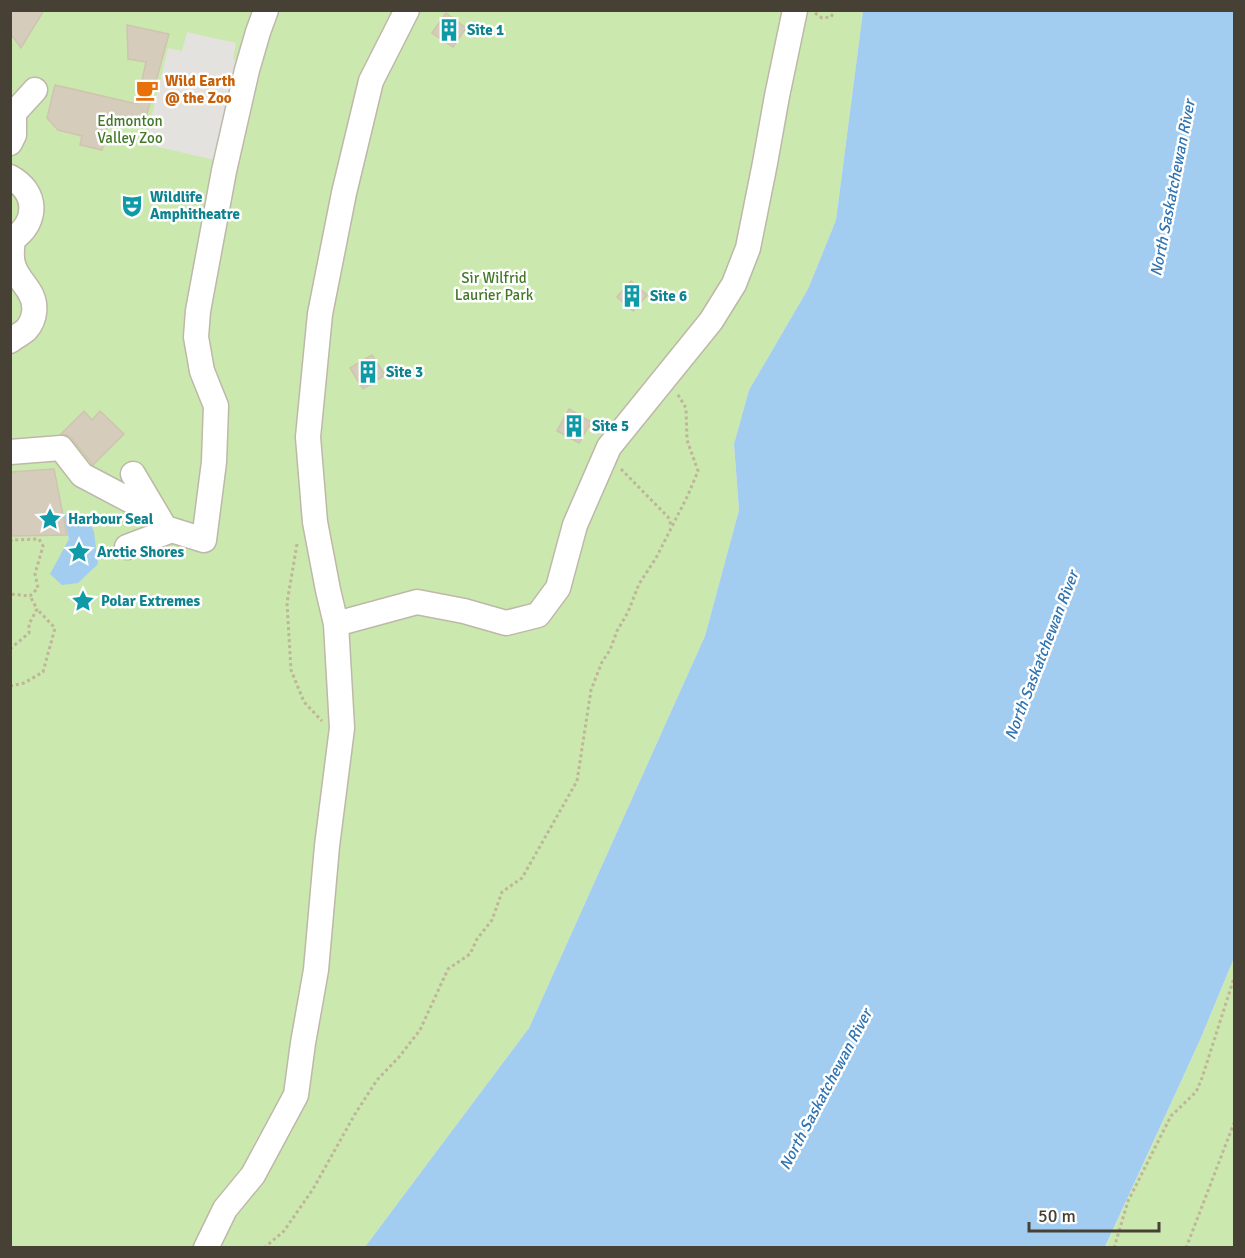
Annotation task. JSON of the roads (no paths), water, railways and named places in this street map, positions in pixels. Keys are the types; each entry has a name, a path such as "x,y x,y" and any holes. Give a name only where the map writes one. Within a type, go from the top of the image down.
{"street":[{"path":"10,452 61,448 82,475 164,522 204,540 214,458 216,406 202,371 196,337 198,311 224,171 247,70 266,10"},
{"path":"206,1248 225,1209 253,1175 296,1095 316,970 327,846 342,728 336,624 315,522 308,437 320,314 344,193 370,81 407,10"},
{"path":"336,624 417,602 464,610 506,622 538,615 558,588 575,525 609,447 711,321 734,284 748,248 795,10"},
{"path":"10,95 19,97 35,90 14,113 14,135 10,144"},
{"path":"10,177 23,186 31,202 30,219 26,227 12,241"},
{"path":"10,182 15,207 12,241 14,267 34,301 33,317 26,329 10,341"},
{"path":"133,474 164,522"},
{"path":"127,547 164,522"}],"water":[{"name":"North Saskatchewan River","path":"863,11 1234,11 1234,958 1200,1040 1105,1247 365,1247 529,1028 705,636 739,510 734,444 749,390 808,289 836,220"},
{"name":"Arctic Shores","path":"77,513 90,522 94,532 98,564 78,583 62,585 50,574 69,539 63,514"}],"place":[{"name":"Site 1","path":"449,30"},
{"name":"Wild Earth @ the Zoo","path":"147,90"},
{"name":"Wildlife Amphitheatre","path":"132,206"},
{"name":"Site 6","path":"632,296"},
{"name":"Site 3","path":"368,372"},
{"name":"Site 5","path":"574,426"},
{"name":"Harbour Seal","path":"50,519"},
{"name":"Arctic Shores","path":"79,552"},
{"name":"Polar Extremes","path":"83,601"}],"park label":[{"name":"Edmonton Valley Zoo","path":"130,130"},
{"name":"Sir Wilfrid Laurier Park","path":"494,286"}]}
